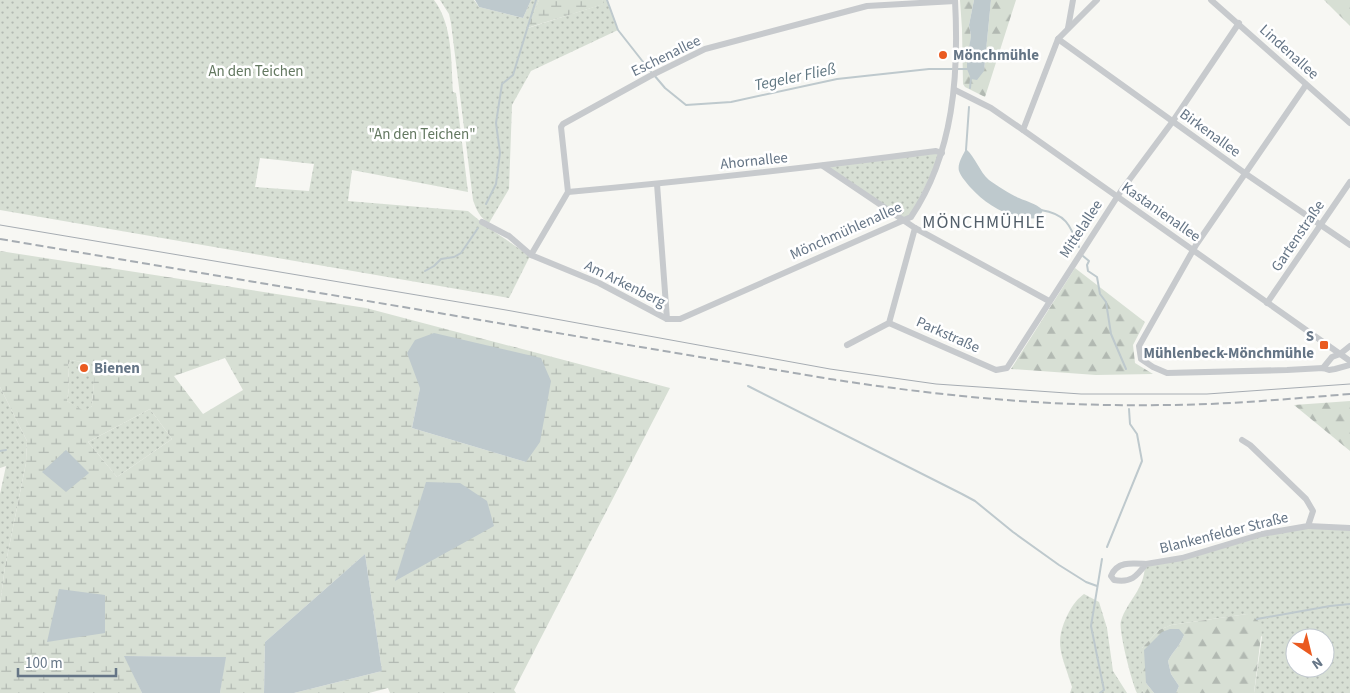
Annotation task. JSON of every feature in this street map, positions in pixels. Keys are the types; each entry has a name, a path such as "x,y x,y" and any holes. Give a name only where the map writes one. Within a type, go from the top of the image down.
{"street":[{"name":"Mönchmühlenallee","path":"667,318 680,319 911,216 920,203 942,152 956,72 955,0"},
{"name":"Eschenallee","path":"568,192 561,127 563,124 650,76 705,49 867,6 955,0"},
{"path":"1068,29 1073,0"},
{"path":"1023,130 1058,39 1097,0"},
{"name":"Lindenallee","path":"1211,0 1350,123"},
{"name":"Mittelallee","path":"996,370 1007,368 1118,197 1238,23"},
{"name":"Birkenallee","path":"1058,39 1246,174 1350,245"},
{"path":"1306,85 1194,251 1139,346 1141,359 1153,368 1167,373 1323,368 1335,370 1350,365"},
{"name":"Kastanienallee","path":"954,90 991,108 1350,361"},
{"name":"Ahornallee","path":"568,192 823,166 936,151 942,152"},
{"path":"823,166 915,228 1049,301"},
{"name":"Gartenstraße","path":"1267,303 1350,182"},
{"name":"Am Arkenberg","path":"657,184 667,318"},
{"path":"531,254 568,192"},
{"name":"Am Arkenberg","path":"482,222 509,236 531,254 599,283 667,318"},
{"path":"847,344 890,323 915,228"},
{"name":"Parkstraße","path":"890,323 996,370"},
{"path":"1323,368 1332,357 1340,354 1350,346"},
{"name":"Blankenfelder Straße","path":"1242,440 1250,445 1306,499 1313,511 1308,526"},
{"name":"Blankenfelder Straße","path":"1146,564 1134,578 1123,582 1114,580 1111,576 1114,569 1120,564 1146,564 1182,558 1262,534 1308,526 1350,528"}],"green space":[{"path":"0,0 434,0 445,21 448,32 453,92 456,93 468,192 352,170 348,201 468,211 486,226 530,256 509,298 0,210","holes":["260,158 314,164 309,191 255,187"]},
{"path":"440,0 474,0 479,7 523,18 531,0 539,0 528,28 603,4 602,0 607,0 618,30 531,71 512,105 509,189 489,223 483,219 473,200 451,23 449,14"},
{"path":"539,0 602,0 604,4 527,28"},
{"path":"960,0 974,0 969,25 971,36 967,69 984,71 991,0 1016,0 985,97 965,87 963,84"},
{"path":"1324,0 1350,0 1350,26"},
{"path":"941,153 911,216 902,219 824,166"},
{"path":"0,251 366,308 670,388 514,690 516,693 390,693 388,688 369,693 294,693 382,671 365,554 265,642 264,693 220,693 225,657 125,656 142,693 0,693 0,604 5,567 26,463 27,441 0,387","holes":["225,358 243,390 203,414 174,376","71,360 91,364 93,369 92,406 84,411 67,401 69,388 68,365","420,388 526,462 412,428","150,409 172,439 117,477 88,442"]},
{"path":"1075,268 1145,322 1133,345 1135,363 1153,374 1096,375 1011,369"},
{"path":"71,360 92,364 94,379 92,406 84,412 67,401 69,388 68,365"},
{"path":"0,387 27,441 26,463 5,567 0,604 0,494 6,466 0,468"},
{"path":"1350,401 1350,451 1294,405"},
{"path":"150,409 172,439 117,477 88,442"},
{"path":"1350,528 1350,693 1254,693 1262,637 1247,614 1171,625 1159,630 1142,648 1142,690 1144,693 1137,693 1126,656 1121,621 1142,582 1145,565 1293,529"},
{"path":"1084,594 1099,602 1107,628 1113,671 1127,693 1070,693 1072,687 1061,650 1061,633 1070,610"},
{"path":"1247,614 1256,619 1262,628 1254,693 1176,693 1179,686 1171,674 1168,661 1184,635 1146,683 1154,693 1144,693 1142,690 1142,648 1159,630 1171,625"}],"shaded area":[{"path":"475,0 531,0 523,18 479,7"},
{"path":"974,0 991,0 984,71 977,80 971,79 967,69 971,36 969,25"},
{"path":"966,149 989,180 1012,195 1043,210 1039,218 1010,215 992,206 977,194 964,180 959,171"},
{"path":"434,333 541,358 551,381 540,442 526,462 412,428 420,388 407,353 415,340"},
{"path":"66,450 89,473 66,492 42,472"},
{"path":"426,482 460,483 487,501 494,526 395,581"},
{"path":"365,554 382,671 294,693 264,693 265,642"},
{"path":"59,589 105,595 105,633 47,642"},
{"path":"1170,629 1179,629 1184,635 1168,661 1171,674 1179,686 1176,693 1154,693 1146,683 1144,650 1162,632"},
{"path":"124,656 226,657 220,693 142,693"}],"waterway":[{"path":"486,204 496,184 500,153 496,123 502,84 513,75 536,0"},
{"name":"Tegeler Fließ","path":"607,0 618,30 651,72"},
{"name":"Tegeler Fließ","path":"654,75 665,88 686,105 731,102 837,79 929,69 952,69"},
{"name":"Tegeler Fließ","path":"957,69 967,69"},
{"path":"970,88 971,78"},
{"path":"966,150 969,107"},
{"path":"1041,210 1056,214 1062,218 1073,232 1079,247"},
{"path":"425,271 441,259 454,257 461,253 478,228"},
{"path":"1083,256 1089,261 1087,265 1088,271 1097,277 1100,294 1106,302 1111,334 1126,369"},
{"path":"748,386 975,501 1013,532 1059,565 1086,582 1097,586"},
{"path":"1107,547 1142,461 1137,434 1130,424 1129,409"},
{"path":"0,451 6,450"},
{"path":"1100,693 1104,690 1091,626 1102,559"},
{"path":"1257,619 1350,604"}],"tram line":[{"path":"0,225 506,310 830,369 936,384 1081,394 1207,394 1350,384"}],"railway":[{"path":"0,239 830,379 913,391 1037,402 1120,405 1209,404 1350,394"}],"place":[{"name":"Mönchmühle","path":"943,55"},
{"name":"S Mühlenbeck-Mönchmühle","path":"1324,345"},
{"name":"Bienen","path":"84,368"}],"district":[{"name":"MÖNCHMÜHLE","path":"984,222"}],"park label":[{"name":"An den Teichen","path":"256,71"},
{"name":"\"An den Teichen\"","path":"422,134"}]}
